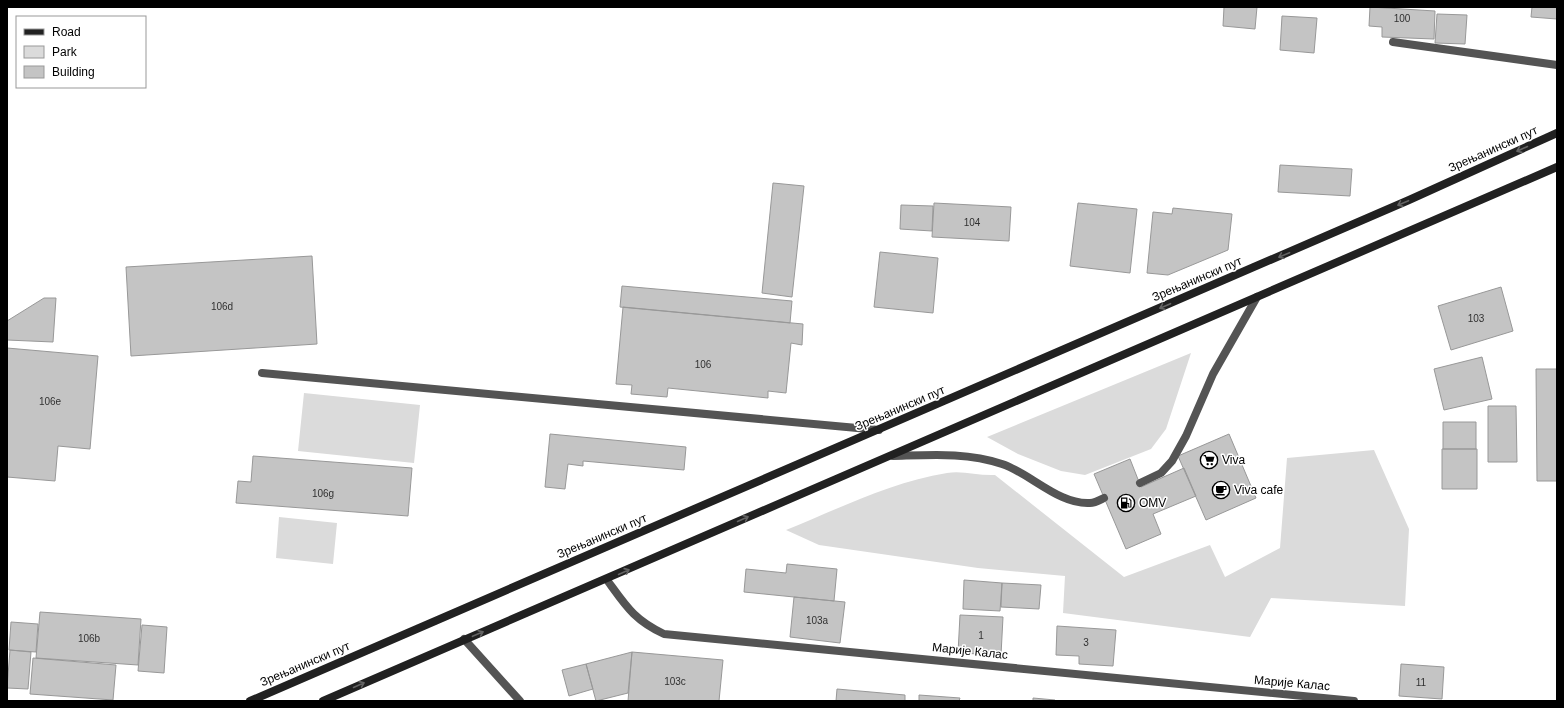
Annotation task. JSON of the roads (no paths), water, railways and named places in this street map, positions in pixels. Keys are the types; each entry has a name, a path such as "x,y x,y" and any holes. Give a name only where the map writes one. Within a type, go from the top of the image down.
{"main road":[{"name":"Зрењанински пут","path":"250,701 1409,200 1557,133"},
{"path":"323,701 464,639 606,580 775,505 893,456 1557,167"}],"street":[{"path":"1393,42 1557,65"},
{"path":"1140,483 1162,472 1172,461 1186,436 1213,374 1257,297"},
{"path":"262,373 879,430"},
{"path":"893,456 942,454 972,456 1002,464 1022,472 1059,495 1075,501 1090,503 1104,498"},
{"name":"Марије Калас","path":"606,580 628,608 645,625 664,634 1354,701"},
{"path":"464,639 520,701"}],"place":[{"name":"Viva","path":"1209,460"},
{"name":"Viva cafe","path":"1221,490"},
{"name":"OMV","path":"1126,503"}]}
